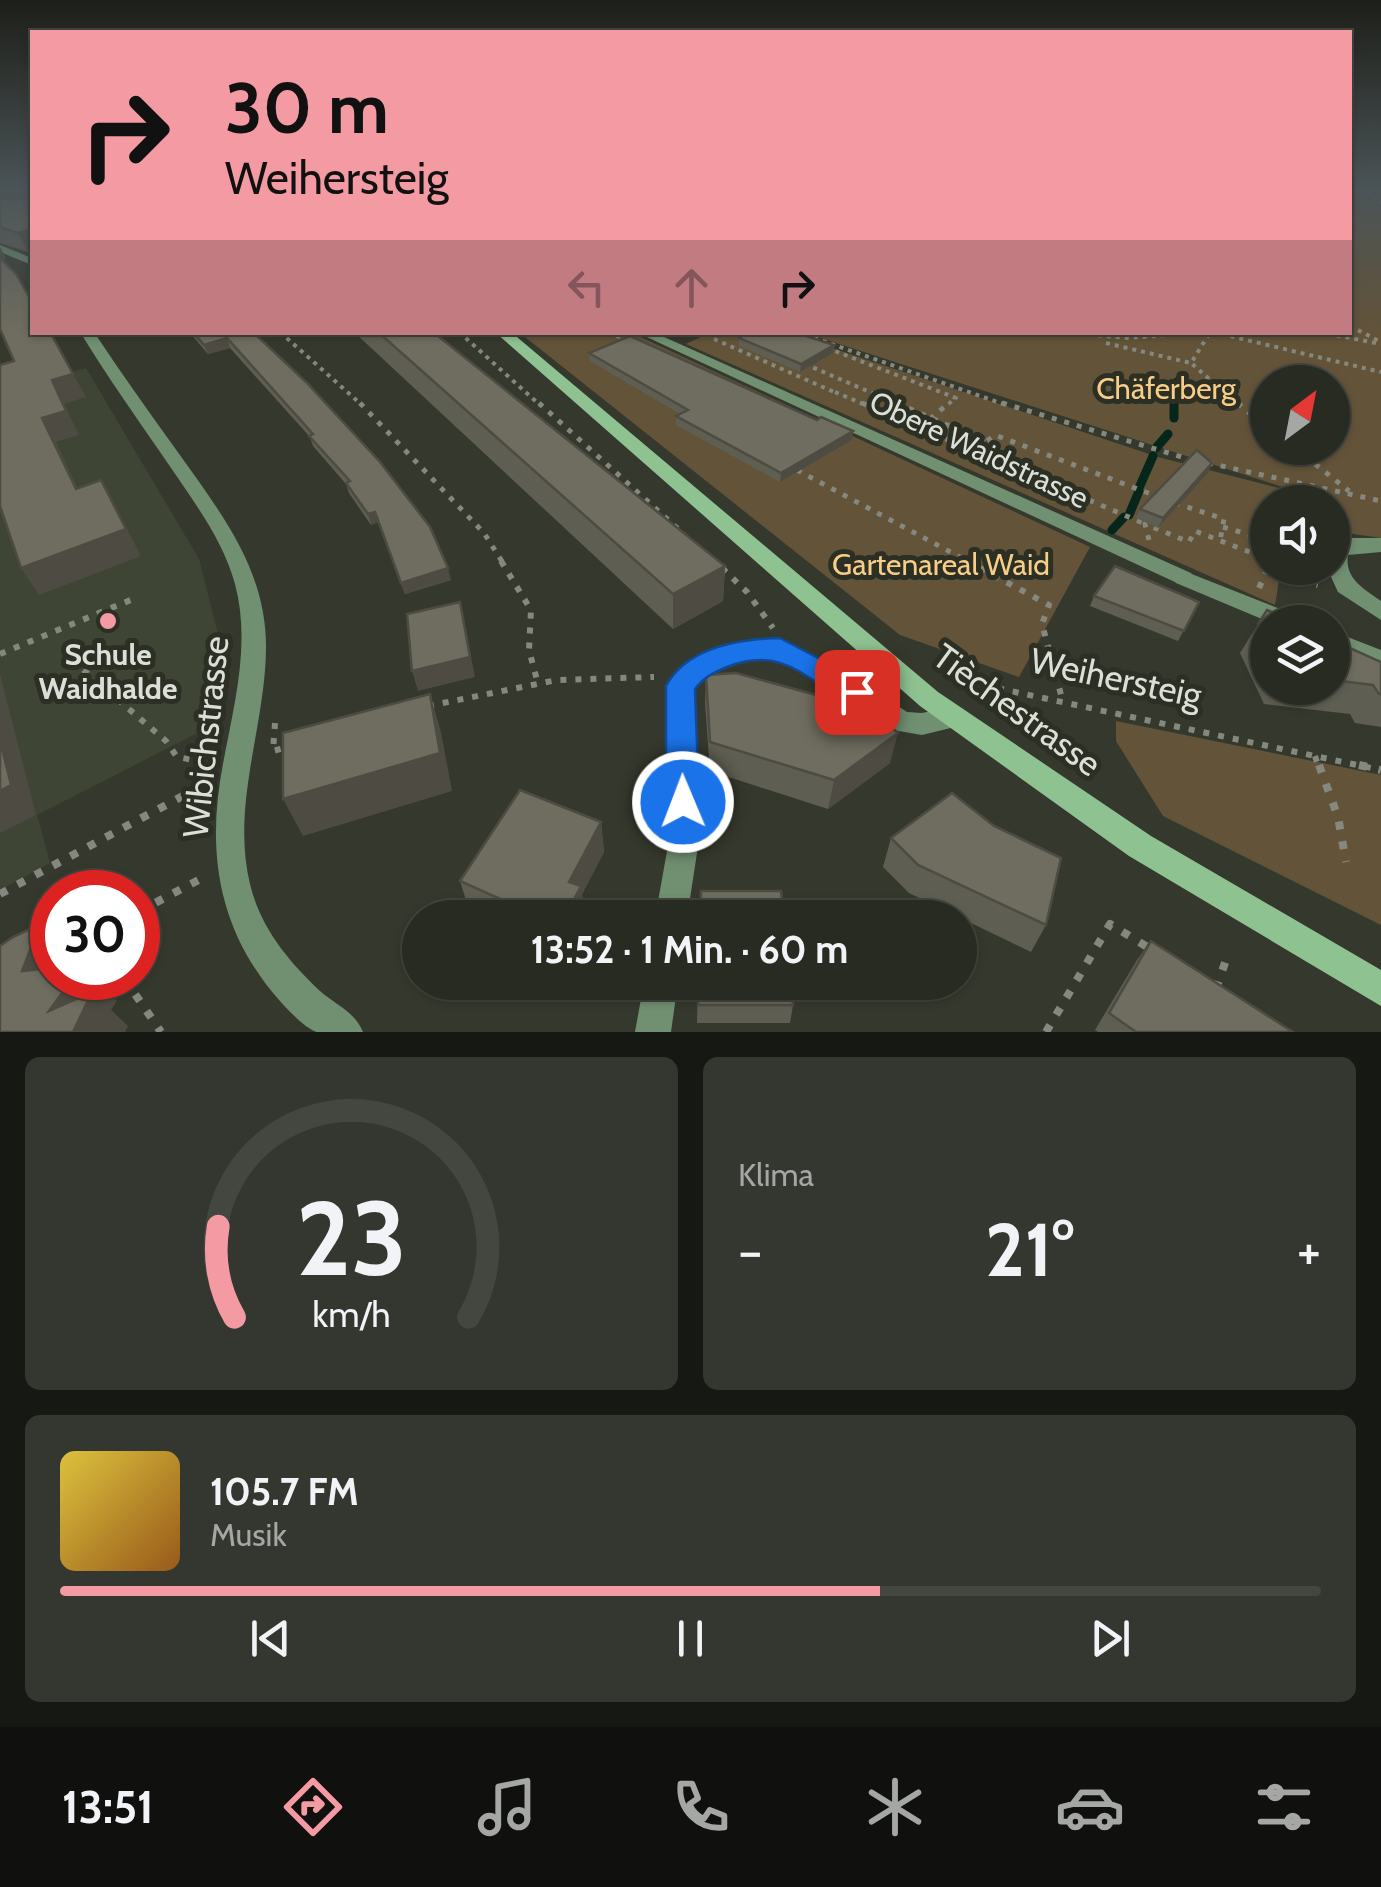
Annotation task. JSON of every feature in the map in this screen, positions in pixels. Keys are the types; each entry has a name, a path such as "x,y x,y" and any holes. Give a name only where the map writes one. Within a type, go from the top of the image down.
{"street":[{"path":"0,248 30,261"},
{"name":"Wibichstrasse","path":"89,335 230,540 247,586 254,638 249,705 229,808 229,864 238,910 260,953 297,992 346,1032"},
{"name":"Tièchestrasse","path":"505,335 670,480 954,717 1140,846 1381,989"},
{"path":"1381,544 1350,546 1338,551 1335,562 1346,587 1381,612"},
{"name":"Obere Waidstrasse","path":"1184,578 1250,605"},
{"path":"675,900 684,840 680,686 685,676 730,652 760,646 780,648 835,677 902,722 922,724 954,717"},
{"path":"1350,647 1381,660"},
{"path":"653,1032 658,1000"}],"lane":[{"name":"Obere Waidstrasse","path":"649,335 1184,578"}],"path":[{"path":"1352,327 1381,343"},
{"path":"284,335 340,382 484,533 531,610 530,650 538,684"},
{"path":"462,335 688,537"},
{"path":"796,335 1154,452 1312,485"},
{"path":"796,335 956,398 930,419"},
{"path":"1067,335 1191,363 1250,414"},
{"path":"1093,340 1166,335"},
{"path":"1191,363 1207,335"},
{"path":"1222,335 1381,372"},
{"path":"1336,335 1381,343"},
{"path":"849,350 857,346"},
{"path":"792,359 986,442"},
{"path":"835,392 1189,542 1195,531 1250,552"},
{"path":"986,458 980,446 995,434 1224,520 1220,540"},
{"path":"1315,465 1340,485"},
{"path":"788,466 1049,604 1042,624 1063,702"},
{"path":"1350,493 1381,501"},
{"path":"1137,559 1149,539 1145,524"},
{"path":"1222,526 1250,535"},
{"path":"712,560 762,610 780,648"},
{"path":"0,654 133,599"},
{"path":"72,660 166,741 177,757"},
{"path":"416,708 538,684 685,676"},
{"name":"Weihersteig","path":"954,679 1381,770"},
{"path":"249,705 278,695 273,751 291,746"},
{"path":"1316,756 1338,817 1346,862"},
{"path":"0,894 236,767"},
{"path":"160,900 229,864"},
{"path":"1046,1032 1110,924 1155,952"},
{"path":"1200,982 1215,991 1228,954"},
{"path":"139,1000 161,1032"}],"shaded area":[{"name":"Schule Waidhalde","path":"86,368 199,559 218,634 213,725 37,815 50,863 30,870 30,874 0,890 0,391"}],"green space":[{"name":"Chäferberg","path":"1352,238 1381,238 1381,538 1350,533 1350,485 1277,485 811,335 1352,335"},
{"name":"Gartenareal Waid","path":"523,335 636,335 1090,547 1019,677 900,635"},
{"path":"705,335 793,335 1158,457 1267,485 1250,485 1250,585 1278,585 1275,605 686,344"},
{"path":"1116,721 1381,775 1381,925 1163,816 1116,741"}],"building":[{"path":"0,258 16,274 30,298 30,335 52,335 73,374 52,380 66,411 42,418 76,489 101,480 126,529 21,568 0,506 0,365 14,361 0,329"},
{"path":"196,335 256,335 380,462 430,527 448,568 401,583 375,512 368,514 346,483 350,481 309,436 313,434 227,338 204,345"},
{"path":"381,335 437,335 725,566 673,594"},
{"path":"803,335 834,345 801,364 739,338"},
{"path":"630,336 817,420 821,417 853,431 781,473 676,416 688,410 589,353"},
{"path":"1197,450 1212,463 1163,518 1140,509"},
{"path":"1115,566 1199,602 1184,631 1094,596"},
{"path":"460,602 470,657 412,671 407,614"},
{"path":"1350,648 1381,662 1381,694 1373,685 1350,682"},
{"path":"736,673 871,710 898,733 834,780 710,742 706,675"},
{"path":"430,694 440,753 283,799 283,733"},
{"path":"0,740 11,785 0,791"},
{"path":"520,790 601,822 569,882 581,886 574,900 503,900 460,881"},
{"path":"952,793 994,826 1061,858 1046,925 918,865 891,838"},
{"path":"701,891 781,891 782,900 701,900"},
{"path":"30,929 30,950 22,971 30,970 30,1000 57,1000 49,1011 74,1000 88,1000 73,1032 0,1032 0,946"},
{"path":"1151,941 1293,1032 1136,1032 1109,1013"},
{"path":"698,1000 793,1000 793,1005 698,1005"}],"waterway":[{"path":"1174,418 1174,383 1182,376"},
{"path":"1156,448 1168,434"},
{"path":"1139,488 1153,456"},
{"path":"1129,515 1139,491"},
{"path":"1112,530 1124,517"}],"place":[{"name":"Schule Waidhalde","path":"108,621"}],"route":[{"path":"683,802 680,686 694,670 730,652 760,646 780,648 857,692"}]}
